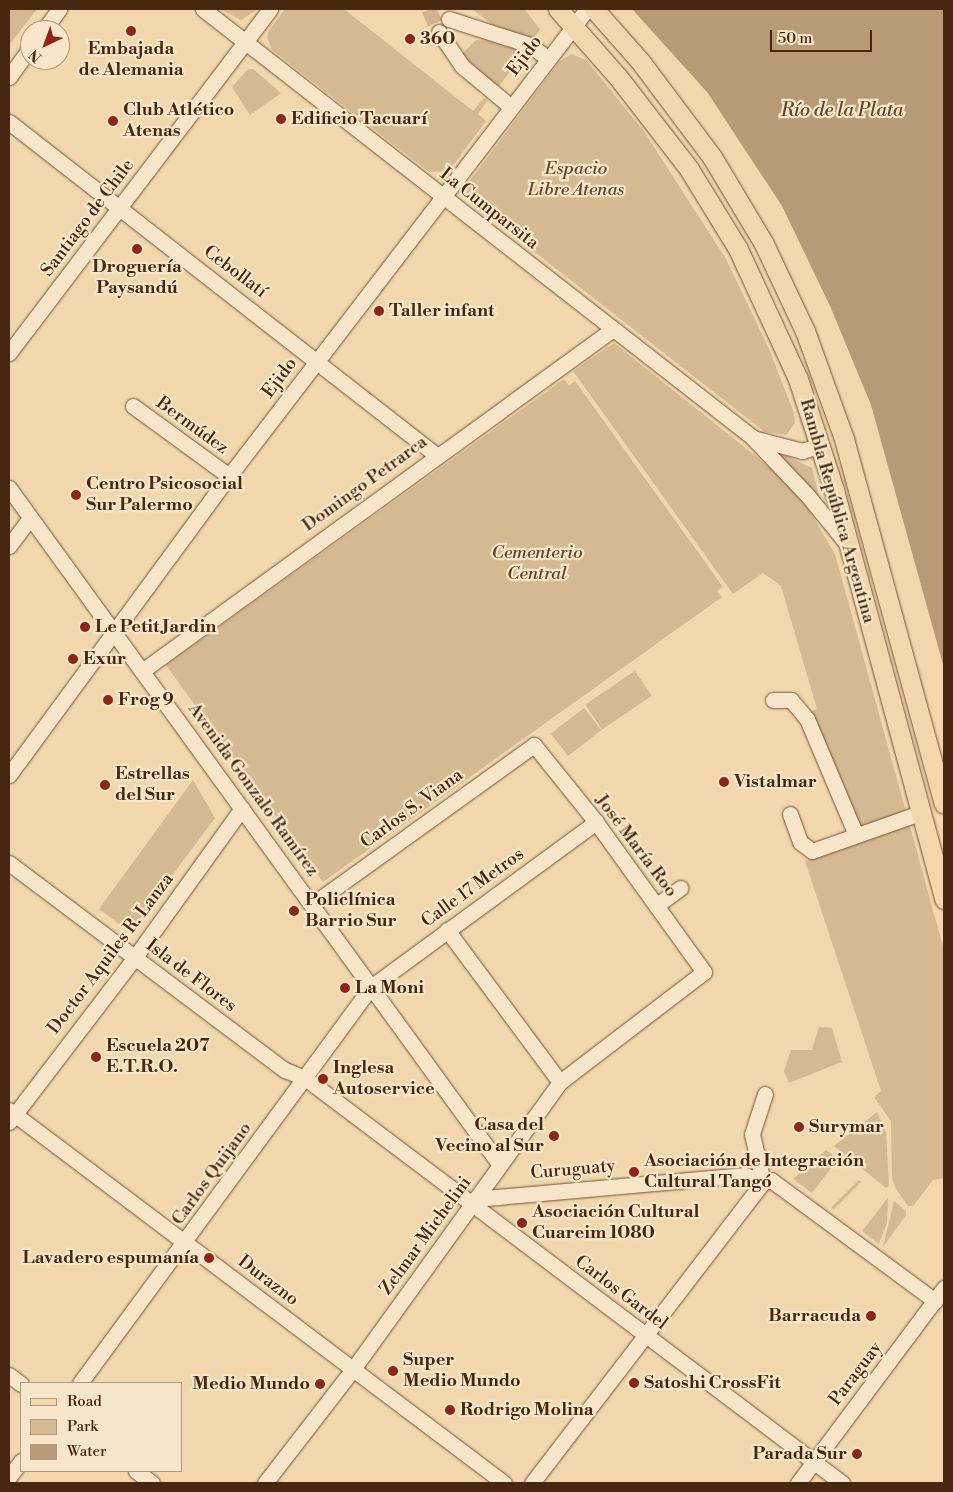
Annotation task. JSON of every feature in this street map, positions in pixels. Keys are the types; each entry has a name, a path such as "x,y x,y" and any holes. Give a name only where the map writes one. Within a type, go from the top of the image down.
{"main road":[{"name":"Rambla República Argentina","path":"558,9 660,129 706,196 762,298 798,379 821,445 850,548 944,899"},
{"name":"Rambla República Argentina","path":"594,9 646,69 712,157 764,244 806,331 844,438 944,804"}],"street":[{"path":"51,20 59,9"},
{"name":"La Cumparsita","path":"203,9 752,438 808,496 850,548"},
{"name":"Santiago de Chile","path":"9,353 270,9"},
{"name":"Ejido","path":"9,775 229,476 443,198 547,58 587,9"},
{"path":"449,19 530,46 547,58"},
{"path":"439,32 462,66 511,107"},
{"path":"9,77 20,62"},
{"name":"Cebollatí","path":"9,122 317,360 436,455"},
{"name":"Domingo Petrarca","path":"142,672 436,455 613,329"},
{"name":"Bermúdez","path":"133,406 229,476"},
{"name":"La Cumparsita","path":"752,438 802,451 821,445"},
{"name":"Avenida Gonzalo Ramírez","path":"9,488 313,904 500,1165"},
{"path":"9,546 30,518"},
{"path":"773,700 790,700 807,719 856,835"},
{"name":"José María Roo","path":"534,745 596,822 704,972"},
{"name":"Carlos S. Viana","path":"313,904 534,745"},
{"name":"Doctor Aquiles R. Lanza","path":"11,1116 134,957 242,808"},
{"path":"790,814 800,842 812,851 920,813"},
{"name":"Calle 17 Metros","path":"372,986 596,822"},
{"name":"Isla de Flores","path":"9,863 285,1070 306,1078"},
{"path":"657,905 680,888"},
{"path":"447,930 560,1082"},
{"name":"Zelmar Michelini","path":"265,1483 353,1369 560,1082 704,972"},
{"name":"Carlos Quijano","path":"81,1382 372,986"},
{"name":"Carlos Gardel","path":"306,1078 473,1201 644,1334 842,1483"},
{"path":"763,1182 752,1134 765,1094"},
{"name":"Durazno","path":"11,1116 185,1242 504,1483"},
{"name":"Curuguaty","path":"473,1201 745,1175 763,1182"},
{"path":"532,1483 644,1334 763,1182 771,1180 781,1185 935,1301"},
{"name":"Paraguay","path":"798,1483 944,1288"},
{"path":"9,1375 20,1383"},
{"path":"9,1478 20,1462"},
{"path":"137,1472 152,1483"}],"green space":[{"path":"9,9 37,9 28,20 20,20 20,31 9,45"},
{"path":"220,9 258,9 241,20"},
{"path":"285,9 344,9 473,111 484,98 488,100 478,114 486,121 449,171 429,172 272,50 267,37 269,30"},
{"path":"472,9 524,9 540,29 533,40 497,28"},
{"path":"476,40 490,41 525,51 497,89 467,66 462,54"},
{"name":"Espacio Libre Atenas","path":"571,54 586,60 643,130 726,259 769,349 794,413 795,423 786,435 765,432 468,200 466,188 471,179 559,62"},
{"path":"248,69 253,69 281,93 250,115 232,87"},
{"path":"614,343 783,478 803,500 835,554 944,950 944,1178 933,1180 913,1206 908,1206 896,1189 892,1178 891,1121 874,1097 881,1091 805,861 863,839 808,713 817,709 781,586 763,573 733,594 573,371"},
{"name":"Cementerio Central","path":"564,379 569,386 575,381 723,587 717,591 722,597 323,882 166,665"},
{"path":"776,451 812,468 818,497"},
{"path":"635,671 652,696 602,729 585,705"},
{"path":"584,708 601,730 568,756 551,734"},
{"path":"193,780 215,818 130,932 99,909"},
{"path":"819,1027 832,1028 842,1062 789,1083 784,1071 791,1050 812,1050"},
{"path":"877,1112 886,1132 889,1186 886,1188 834,1146"},
{"path":"826,1150 838,1159 812,1193 793,1179"},
{"path":"859,1180 861,1182 834,1210 831,1208"},
{"path":"888,1198 887,1222 879,1244 862,1231"},
{"path":"894,1201 906,1211 906,1215 883,1247"}],"water":[{"name":"Río de la Plata","path":"632,9 944,9 944,668 871,405 830,306 782,206 707,92"}],"tunnel":[{"path":"429,9 439,32"}],"place":[{"name":"Embajada de Alemania","path":"131,31"},
{"name":"360","path":"410,39"},
{"name":"Edificio Tacuarí","path":"281,119"},
{"name":"Club Atlético Atenas","path":"113,121"},
{"name":"Droguería Paysandú","path":"137,249"},
{"name":"Taller infant","path":"379,311"},
{"name":"Centro Psicosocial Sur Palermo","path":"76,495"},
{"name":"Le Petit Jardin","path":"85,627"},
{"name":"Exur","path":"73,659"},
{"name":"Frog 9","path":"108,700"},
{"name":"Vistalmar","path":"724,782"},
{"name":"Estrellas del Sur","path":"105,785"},
{"name":"Policlínica Barrio Sur","path":"294,911"},
{"name":"La Moni","path":"345,988"},
{"name":"Escuela 207 E.T.R.O.","path":"96,1057"},
{"name":"Inglesa Autoservice","path":"323,1079"},
{"name":"Surymar","path":"799,1127"},
{"name":"Casa del Vecino al Sur","path":"554,1136"},
{"name":"Asociación de Integración Cultural Tangó","path":"634,1172"},
{"name":"Asociación Cultural Cuareim 1080","path":"522,1223"},
{"name":"Lavadero espumanía","path":"209,1258"},
{"name":"Barracuda","path":"871,1316"},
{"name":"Super Medio Mundo","path":"393,1371"},
{"name":"Satoshi CrossFit","path":"634,1383"},
{"name":"Medio Mundo","path":"320,1384"},
{"name":"Rodrigo Molina","path":"450,1410"},
{"name":"Parada Sur","path":"857,1454"}]}
